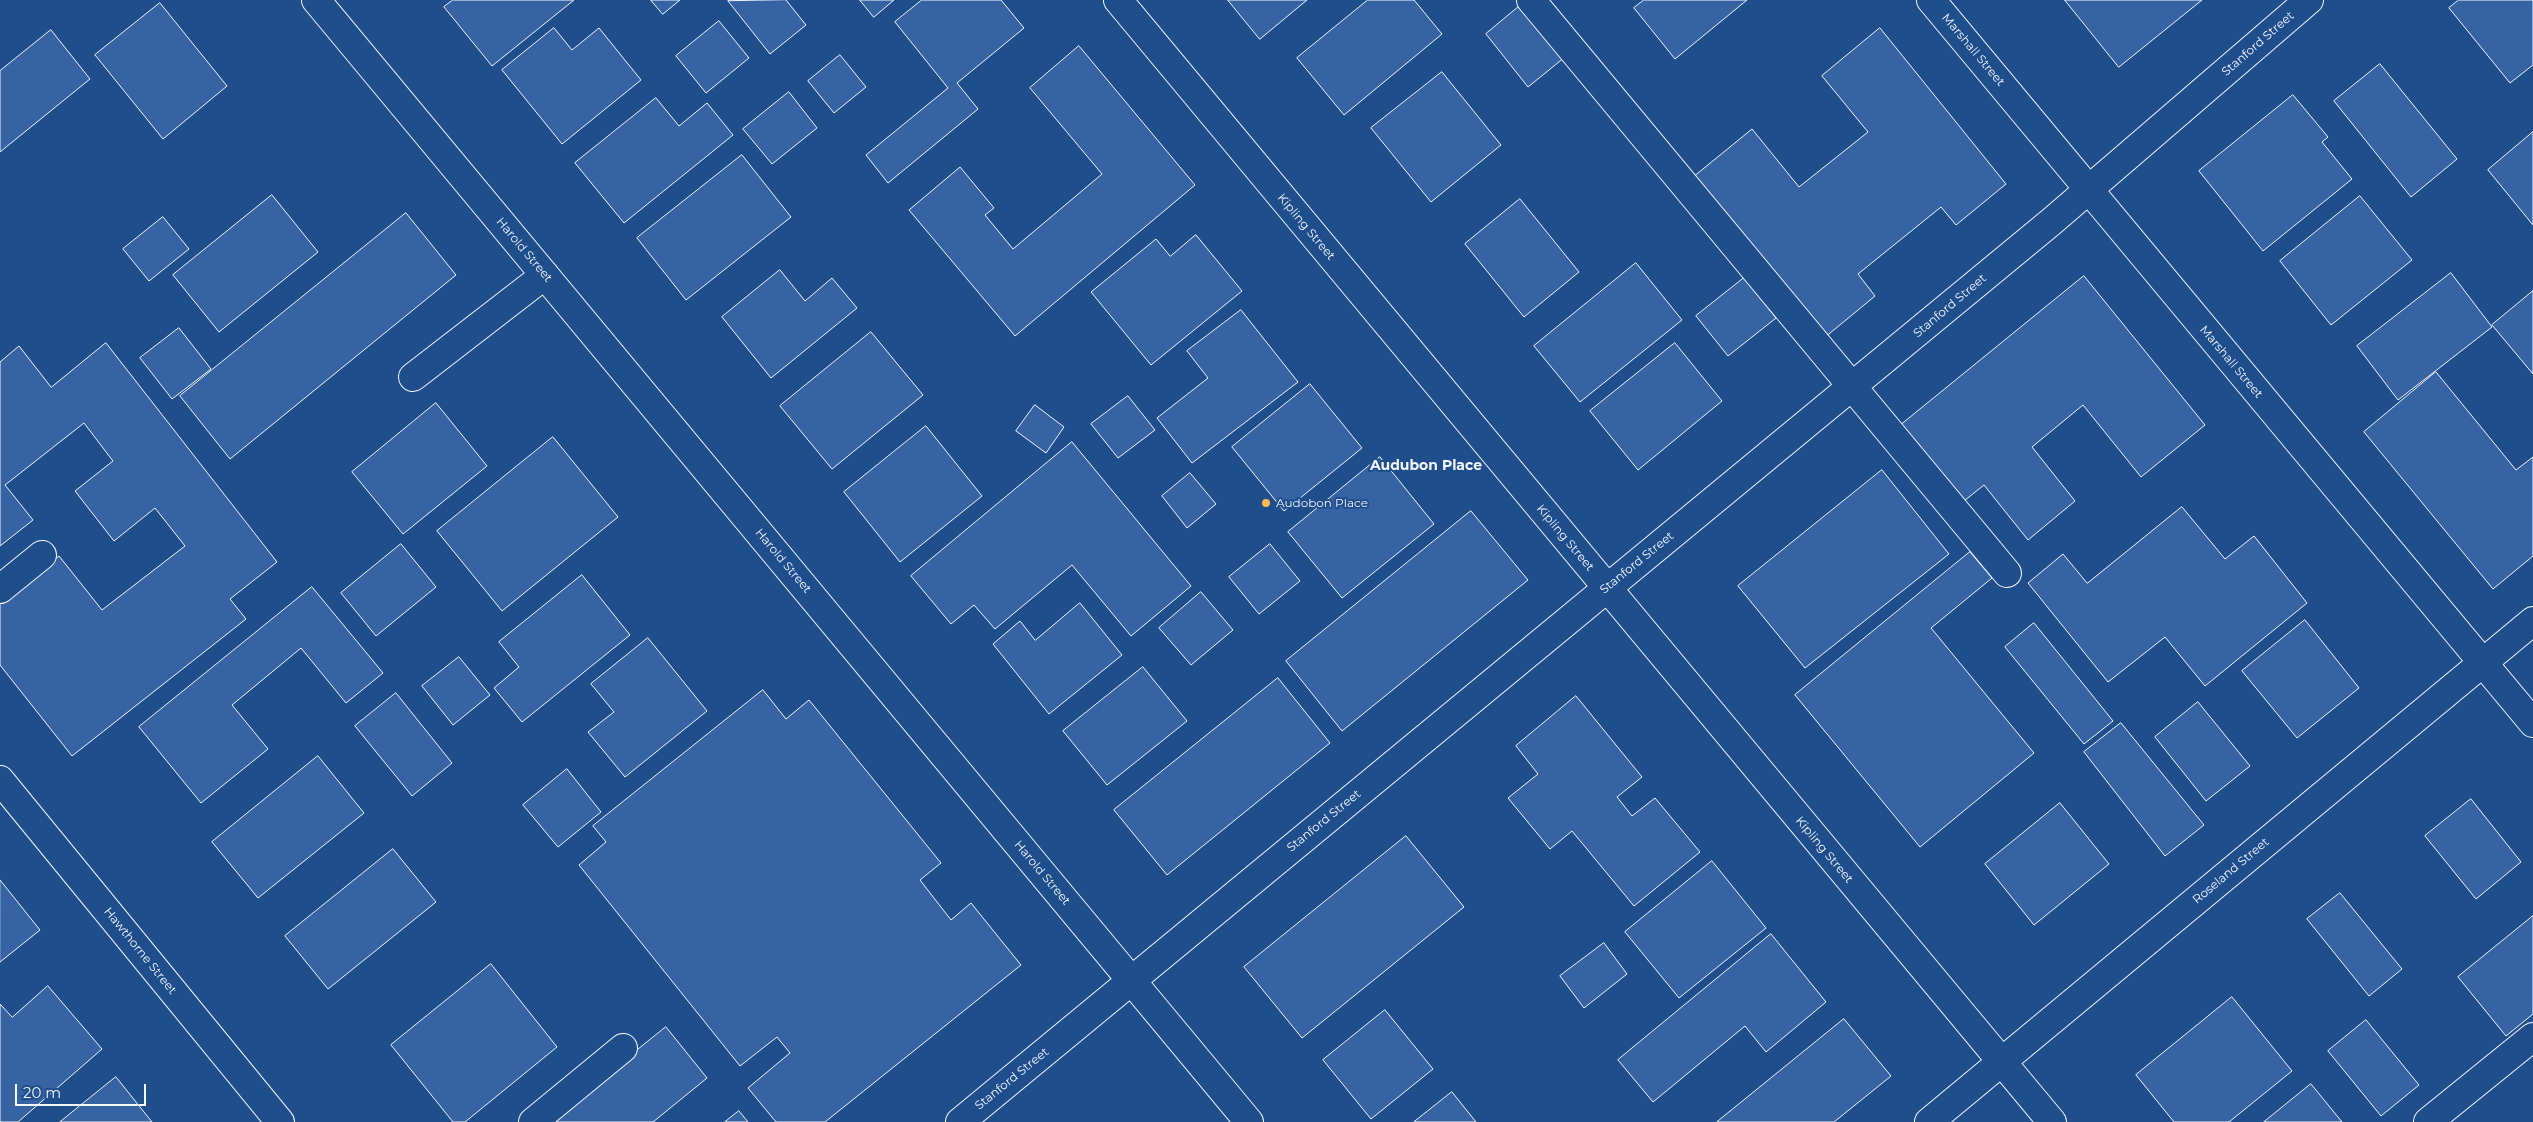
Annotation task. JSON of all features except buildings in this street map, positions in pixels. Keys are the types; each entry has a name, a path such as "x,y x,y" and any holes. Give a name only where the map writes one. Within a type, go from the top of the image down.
{"street":[{"name":"Harold Street","path":"316,0 1250,1122"},
{"name":"Kipling Street","path":"1118,0 2052,1122"},
{"path":"1532,0 2007,573"},
{"name":"Marshall Street","path":"1931,0 2533,723"},
{"name":"Stanford Street","path":"960,1122 1606,587 1852,387 2089,189 2310,0"},
{"path":"413,377 545,275"},
{"path":"0,589 42,555"},
{"name":"Roseland Street","path":"1929,1122 2533,621"},
{"name":"Hawthorne Street","path":"0,780 280,1122"},
{"path":"2428,1122 2533,1037"},
{"path":"533,1122 623,1048"}],"place":[{"name":"Audobon Place","path":"1266,503"}],"district":[{"name":"Audubon Place","path":"1426,466"}]}
